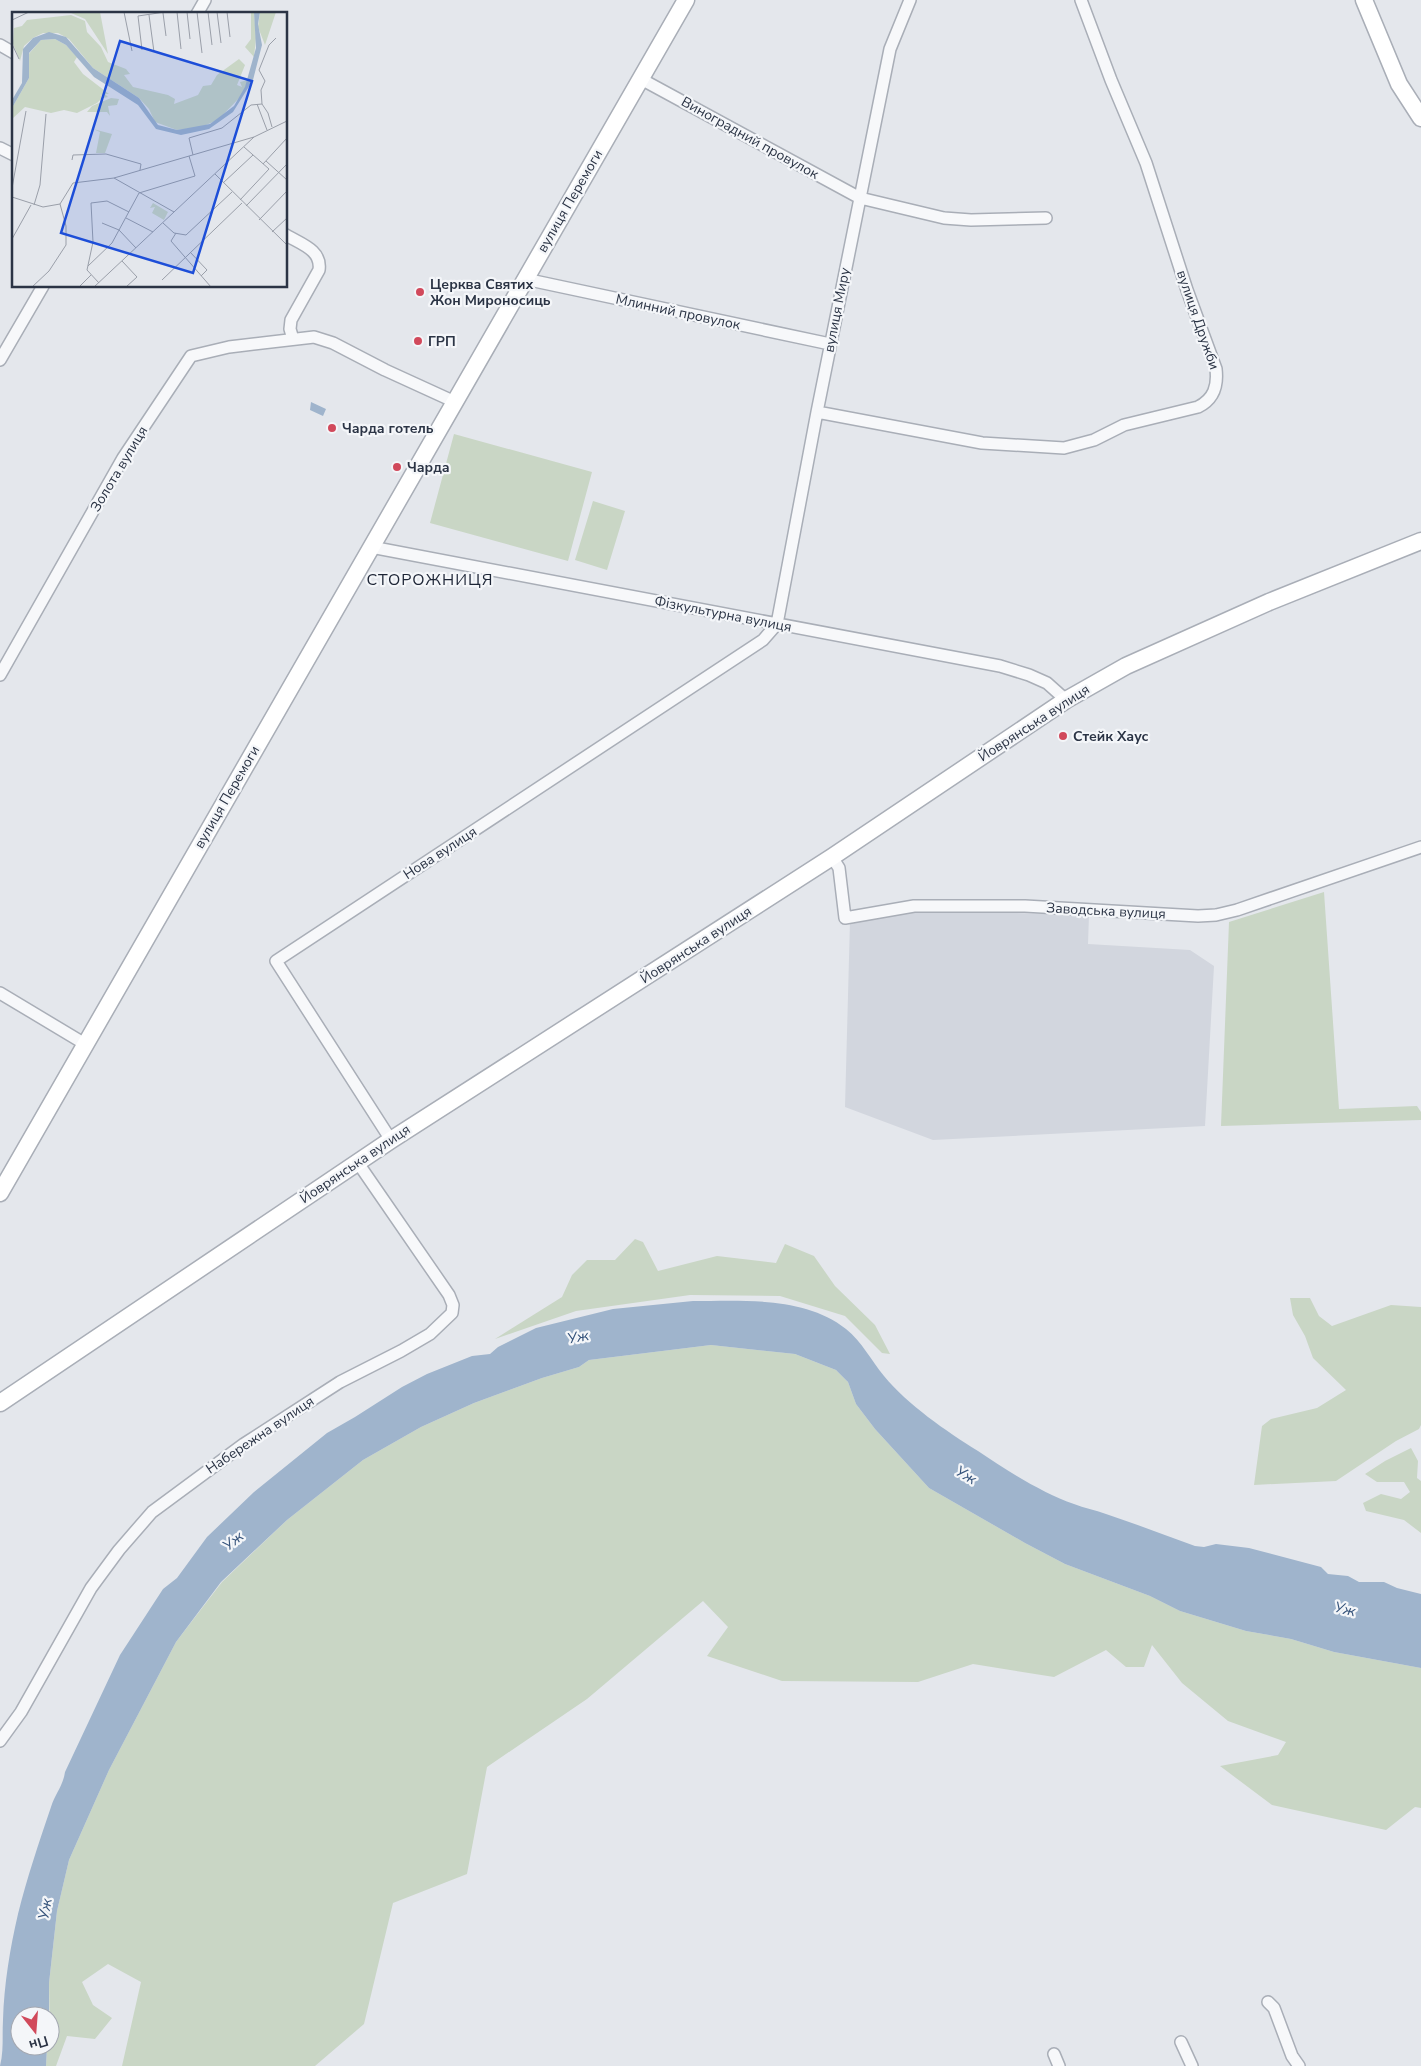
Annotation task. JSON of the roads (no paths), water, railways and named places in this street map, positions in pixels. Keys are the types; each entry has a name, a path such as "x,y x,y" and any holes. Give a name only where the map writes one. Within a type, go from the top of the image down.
{"street":[{"path":"198,12 205,0"},
{"name":"вулиця Перемоги","path":"0,1193 686,0"},
{"name":"вулиця Миру","path":"777,624 816,412 890,49 910,0"},
{"name":"вулиця Дружби","path":"816,412 982,444 1064,448 1094,440 1124,425 1198,407 1208,402 1218,381 1216,369 1187,290 1146,163 1111,80 1081,0"},
{"path":"1364,0 1399,84 1421,118"},
{"path":"0,45 12,52"},
{"name":"Виноградний провулок","path":"641,79 860,198 944,218 971,220 1046,218"},
{"path":"0,148 12,154"},
{"path":"288,236 313,250 320,262 319,270 291,320 290,329 293,338 314,336 333,343 385,370 455,402"},
{"name":"Млинний провулок","path":"525,279 830,344"},
{"path":"0,360 42,288"},
{"name":"Золота вулиця","path":"0,675 124,458 191,356 194,357 229,347 293,338"},
{"name":"Йоврянська вулиця","path":"0,1403 391,1140 832,857 1066,700 1126,666 1269,602 1421,541"},
{"name":"Фізкультурна вулиця","path":"371,547 1000,666 1030,675 1047,683 1066,700"},
{"name":"Нова вулиця","path":"391,1140 276,961 763,640 777,624"},
{"name":"Заводська вулиця","path":"832,857 839,868 845,918 914,906 1025,906 1198,916 1237,910 1421,847"},
{"path":"0,993 85,1044"},
{"name":"Набережна вулиця","path":"0,1741 20,1712 91,1588 119,1550 152,1512 244,1444 340,1382 430,1334 452,1313 454,1305 449,1295 358,1163"},
{"path":"1268,2002 1274,2008 1292,2056 1298,2066"},
{"path":"1181,2042 1192,2066"},
{"path":"1054,2054 1059,2066"}],"water":[{"path":"311,402 326,409 323,416 310,410"},
{"name":"Уж","path":"693,1301 752,1301 792,1306 830,1318 852,1334 894,1387 928,1417 1012,1473 1062,1499 1195,1546 1204,1547 1216,1544 1249,1548 1321,1567 1328,1574 1348,1576 1359,1582 1384,1582 1397,1588 1421,1594 1421,1668 1334,1652 1291,1639 1246,1631 1180,1611 1150,1596 1065,1564 929,1488 875,1429 856,1404 848,1382 836,1370 795,1354 711,1345 589,1360 579,1367 542,1378 474,1403 421,1427 363,1460 287,1520 221,1582 176,1642 109,1770 69,1860 57,1911 49,1983 49,2006 10,2006 10,2056 46,2056 46,2066 0,2066 5,1993 12,1940 25,1887 53,1802 63,1782 65,1772 120,1655 163,1589 177,1578 207,1537 254,1492 327,1433 402,1387 427,1374 472,1356 490,1354 498,1347 536,1328 613,1309"}],"place":[{"name":"Церква Святих Жон Мироносиць","path":"420,292"},
{"name":"ГРП","path":"418,341"},
{"name":"Чарда готель","path":"332,428"},
{"name":"Чарда","path":"397,467"},
{"name":"Стейк Хаус","path":"1063,736"}],"district":[{"name":"СТОРОЖНИЦЯ","path":"430,580"}]}
